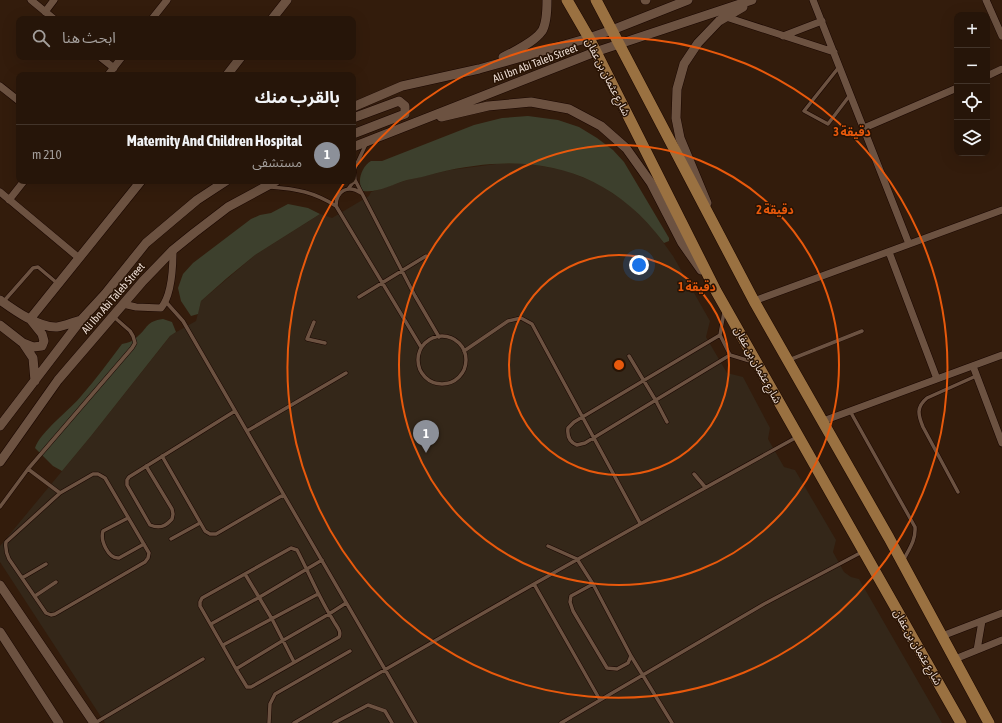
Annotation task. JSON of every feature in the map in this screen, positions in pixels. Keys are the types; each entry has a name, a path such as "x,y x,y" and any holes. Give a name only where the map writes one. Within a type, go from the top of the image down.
{"main road":[{"name":"شارع عثمان بن عفان","path":"567,0 589,38 716,291 961,723"},
{"path":"596,0 754,302 902,562 989,723"}],"street":[{"path":"30,0 50,16"},
{"path":"45,12 54,0"},
{"path":"154,16 167,0"},
{"path":"274,16 287,0"},
{"path":"479,69 512,53 531,41 542,30 547,12 547,0"},
{"path":"356,105 402,86 479,69 589,38 688,0"},
{"name":"Ali Ibn Abi Taleb Street","path":"356,146 595,52 752,0"},
{"path":"756,0 719,21 698,43 684,64 677,89 676,118 680,138 719,231 754,302 1002,210"},
{"path":"813,0 909,244"},
{"path":"986,0 1002,36"},
{"path":"726,17 834,52"},
{"path":"783,36 822,21"},
{"path":"104,60 114,68"},
{"path":"111,72 120,60"},
{"path":"229,72 239,60"},
{"path":"990,75 1002,69"},
{"path":"0,86 16,99"},
{"path":"864,128 954,89"},
{"path":"356,117 399,101 405,106 405,114 356,133"},
{"path":"405,126 488,106 531,102 569,109 601,126 626,148 651,183 682,243 716,291"},
{"path":"10,200 22,184"},
{"path":"30,319 139,184"},
{"path":"0,426 81,320 105,294 146,243 197,200 221,184"},
{"name":"Ali Ibn Abi Taleb Street","path":"0,462 58,380 122,304 173,250 228,207 270,184"},
{"path":"0,192 79,258"},
{"path":"122,304 136,307 161,308 166,302 170,289 173,250"},
{"path":"889,252 937,379"},
{"path":"1,301 30,319 43,325 56,327 81,320"},
{"path":"0,325 23,343 33,347 42,346 44,341 42,334 30,319"},
{"path":"23,343 33,358 35,381"},
{"path":"823,421 1002,355"},
{"path":"973,366 1002,443"},
{"path":"0,585 94,723"},
{"path":"942,636 1002,613"},
{"path":"977,650 982,621"},
{"path":"0,632 59,723"},
{"path":"955,659 1002,640"}],"lane":[{"path":"839,66 804,111 828,124 851,95"},
{"path":"356,164 367,142"},
{"path":"356,182 414,296 439,337"},
{"path":"348,189 352,184"},
{"path":"266,186 304,191 323,197 336,206 421,347"},
{"path":"336,206 338,196 341,192 348,189 355,189 361,193"},
{"path":"359,296 426,256"},
{"path":"1,301 34,268 38,267 41,269 58,284"},
{"path":"166,302 183,321 416,723"},
{"path":"725,307 720,335 730,355 756,363"},
{"path":"0,507 28,469 135,343 133,336 112,316"},
{"path":"464,351 508,321 522,318 532,324 593,439 640,523"},
{"path":"314,322 306,339 325,343"},
{"path":"788,361 862,331"},
{"path":"720,335 570,425 568,428 568,437 577,445 581,445 593,439 730,355"},
{"path":"435,337 439,337 449,337 457,342 466,356 465,366 461,375 446,384 429,380 422,374 418,361 421,347 435,337"},
{"path":"629,356 667,422"},
{"path":"247,432 346,373"},
{"path":"958,492 919,418 919,410 921,403 927,398 977,376"},
{"path":"146,466 172,509 172,519 162,527 150,525 127,485 127,480 129,477 146,466 235,411"},
{"path":"850,411 915,527 916,534 914,541 902,562"},
{"path":"294,723 385,669 640,523 798,436"},
{"path":"162,456 200,523 205,531 210,534 216,534 284,495"},
{"path":"28,469 60,493"},
{"path":"93,474 98,474 105,478 149,553 145,562 56,614 51,615 46,613 9,559 5,550 6,542 60,493 93,474"},
{"path":"694,474 706,488"},
{"path":"128,518 103,531 102,540 111,556 119,558 144,544"},
{"path":"171,540 200,523"},
{"path":"548,546 577,559 593,584 642,675 672,723"},
{"path":"291,548 297,550 307,568 318,594 340,631 339,637 251,687 247,687 200,606 202,598 245,574 291,548"},
{"path":"561,723 764,604 864,551"},
{"path":"211,624 322,560"},
{"path":"22,578 46,564"},
{"path":"245,574 258,598 272,619 294,662"},
{"path":"35,596 56,582"},
{"path":"534,584 600,700"},
{"path":"593,584 571,596 570,602 573,611 608,668 617,669 628,663 631,656"},
{"path":"222,645 318,594"},
{"path":"236,669 346,603"},
{"path":"269,723 270,704 275,694 350,651"},
{"path":"94,723 203,659"},
{"path":"334,723 368,705 385,711 392,723"}],"shaded area":[{"path":"496,164 530,164 564,170 597,183 626,202 655,231 673,256 710,321 706,337 727,373 743,377 770,428 768,439 784,467 795,470 836,540 833,552 844,572 851,577 859,579 942,723 105,723 0,562 0,546 91,436 171,335 196,321 201,301 255,255 320,214 332,218 369,196 371,192 407,180 450,170"}],"green space":[{"path":"528,116 558,120 579,127 613,150 624,162 669,238 669,241 664,243 641,217 617,196 591,181 563,170 534,165 503,164 471,166 407,180 374,191 363,191 361,187 361,174 371,161 382,161 474,125 502,118"},
{"path":"288,204 308,208 320,214 255,255 201,301 198,314 191,316 181,301 178,288 183,274 193,263 251,219 260,215 271,213"},
{"path":"163,319 172,322 176,332 170,336 62,471 53,466 35,448 43,435 77,401 122,344 134,340 153,321"}],"place":[{"name":"Maternity And Children Hospital","path":"426,453"}]}
